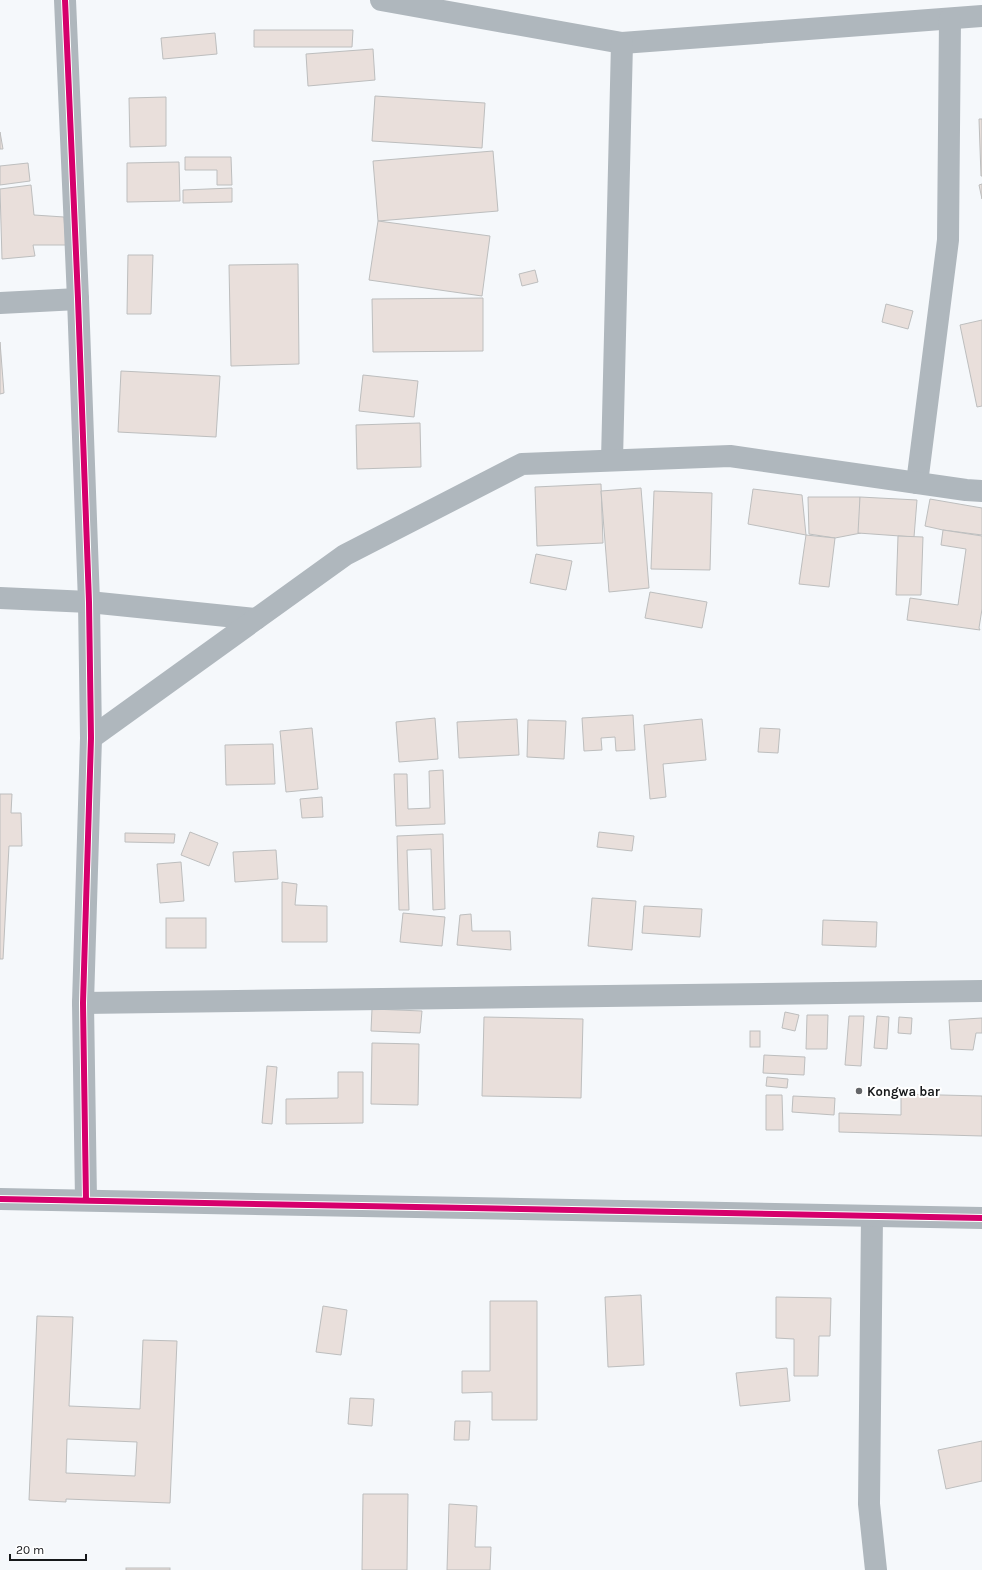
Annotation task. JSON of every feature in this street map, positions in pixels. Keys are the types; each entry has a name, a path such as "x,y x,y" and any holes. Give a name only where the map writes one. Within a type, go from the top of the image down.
{"street":[{"path":"65,0 89,602 91,738 83,1003 86,1200"},
{"path":"381,0 622,43 982,16"},
{"path":"918,483 948,240 950,19"},
{"path":"612,460 622,43"},
{"path":"0,304 78,299"},
{"path":"91,738 345,555 522,464 730,456 966,490 982,491"},
{"path":"0,598 89,602 256,619"},
{"path":"83,1003 982,991"},
{"path":"0,1199 982,1218"},
{"path":"872,1216 869,1504 876,1570"}],"building":[{"path":"254,30 353,30 352,47 254,47"},
{"path":"215,33 217,54 163,59 161,38"},
{"path":"373,49 375,80 308,86 306,54"},
{"path":"375,96 485,103 482,148 372,141"},
{"path":"166,97 166,146 130,147 129,98"},
{"path":"979,119 982,119 982,176 981,176"},
{"path":"0,132 3,149 0,149"},
{"path":"493,151 498,211 378,221 373,161"},
{"path":"185,157 231,157 232,185 217,185 217,170 185,170"},
{"path":"179,162 180,201 127,202 127,163"},
{"path":"28,163 30,181 0,185 0,166"},
{"path":"982,184 982,199 979,185"},
{"path":"31,185 34,215 64,217 66,245 33,245 35,256 2,259 0,189"},
{"path":"232,188 232,202 183,203 183,190"},
{"path":"378,221 490,236 482,296 369,280"},
{"path":"128,255 153,255 151,314 127,314"},
{"path":"298,264 299,364 231,366 229,265"},
{"path":"535,270 538,282 522,286 519,274"},
{"path":"483,298 483,351 373,352 372,299"},
{"path":"886,304 913,311 908,329 882,322"},
{"path":"982,320 982,406 977,407 960,325"},
{"path":"0,342 4,393 0,394"},
{"path":"121,371 220,376 216,437 118,432"},
{"path":"363,375 418,381 414,417 359,411"},
{"path":"420,423 421,467 357,469 356,425"},
{"path":"601,484 603,543 537,546 535,487"},
{"path":"641,488 649,588 609,592 601,491"},
{"path":"753,489 802,495 806,535 748,524"},
{"path":"654,491 712,493 710,570 651,569"},
{"path":"808,497 860,497 861,533 835,538 809,534"},
{"path":"860,497 917,500 914,537 858,533"},
{"path":"930,499 982,508 982,535 925,526"},
{"path":"943,530 982,536 982,609 980,630 907,620 910,598 958,605 966,549 941,545"},
{"path":"806,535 835,538 829,587 799,584"},
{"path":"898,536 923,537 921,595 896,595"},
{"path":"536,554 572,561 566,590 530,583"},
{"path":"650,592 707,602 702,628 645,618"},
{"path":"633,715 635,750 616,751 615,737 601,738 602,750 584,751 582,718"},
{"path":"435,718 438,759 399,762 396,722"},
{"path":"517,719 519,755 459,758 457,722"},
{"path":"702,719 706,760 663,764 666,797 650,799 644,725"},
{"path":"528,720 566,721 564,759 527,757"},
{"path":"312,728 318,789 286,792 280,731"},
{"path":"760,728 780,729 778,753 758,752"},
{"path":"273,744 275,784 226,785 225,745"},
{"path":"443,770 445,824 396,826 394,774 407,774 408,809 430,808 429,771"},
{"path":"0,794 12,794 11,813 21,813 22,846 9,846 3,959 0,959"},
{"path":"322,797 323,817 302,818 300,799"},
{"path":"190,832 218,843 209,866 181,855"},
{"path":"599,832 634,836 632,851 597,847"},
{"path":"125,833 175,834 174,843 125,842"},
{"path":"443,834 445,909 433,910 431,849 407,850 409,910 399,910 397,836"},
{"path":"276,850 278,879 235,882 233,852"},
{"path":"181,862 184,901 160,903 157,864"},
{"path":"282,882 297,884 295,905 327,906 327,942 282,942"},
{"path":"592,898 636,901 632,950 588,946"},
{"path":"644,906 702,909 700,937 642,933"},
{"path":"403,913 445,917 442,946 400,942"},
{"path":"471,914 472,931 510,931 511,950 457,945 460,915"},
{"path":"166,918 206,918 206,948 166,948"},
{"path":"823,920 877,922 876,947 822,945"},
{"path":"372,1009 422,1011 420,1033 371,1031"},
{"path":"785,1012 799,1015 795,1031 782,1028"},
{"path":"807,1015 828,1015 827,1049 806,1049"},
{"path":"849,1016 864,1016 861,1066 845,1065"},
{"path":"877,1016 889,1017 887,1049 874,1048"},
{"path":"484,1017 583,1019 581,1098 482,1096"},
{"path":"899,1017 912,1018 911,1034 898,1033"},
{"path":"982,1018 982,1033 976,1033 973,1050 951,1049 949,1020"},
{"path":"750,1031 760,1031 760,1047 750,1047"},
{"path":"372,1043 419,1044 418,1105 371,1104"},
{"path":"764,1055 805,1057 804,1075 763,1073"},
{"path":"267,1066 277,1067 272,1124 262,1123"},
{"path":"338,1072 363,1072 363,1123 286,1124 286,1099 338,1098"},
{"path":"767,1077 788,1079 787,1088 766,1086"},
{"path":"901,1094 982,1096 982,1136 839,1132 839,1113 901,1115"},
{"path":"766,1095 782,1095 783,1130 766,1130"},
{"path":"793,1096 835,1098 834,1115 792,1112"},
{"path":"641,1295 644,1365 608,1367 605,1297"},
{"path":"776,1297 831,1298 830,1336 819,1336 818,1376 794,1376 794,1339 776,1338"},
{"path":"490,1301 537,1301 537,1420 492,1420 492,1392 462,1393 462,1371 490,1371"},
{"path":"323,1306 347,1310 341,1355 316,1352"},
{"path":"37,1316 73,1317 69,1406 140,1409 143,1340 177,1341 170,1503 66,1499 66,1502 29,1500","holes":["67,1439 137,1442 135,1476 66,1473"]},
{"path":"787,1368 790,1401 740,1406 736,1373"},
{"path":"350,1398 374,1399 372,1426 348,1424"},
{"path":"455,1421 470,1421 469,1440 454,1440"},
{"path":"982,1441 982,1481 946,1489 938,1450"},
{"path":"363,1494 408,1494 407,1570 362,1570"},
{"path":"449,1504 477,1506 475,1547 491,1547 490,1570 447,1570"},
{"path":"126,1568 170,1568 170,1570 126,1570"}],"cycle path":[{"path":"65,0 89,602 91,738 83,1003 86,1200"},
{"path":"0,1199 982,1218"}],"place":[{"name":"Kongwa bar","path":"859,1091"}]}
